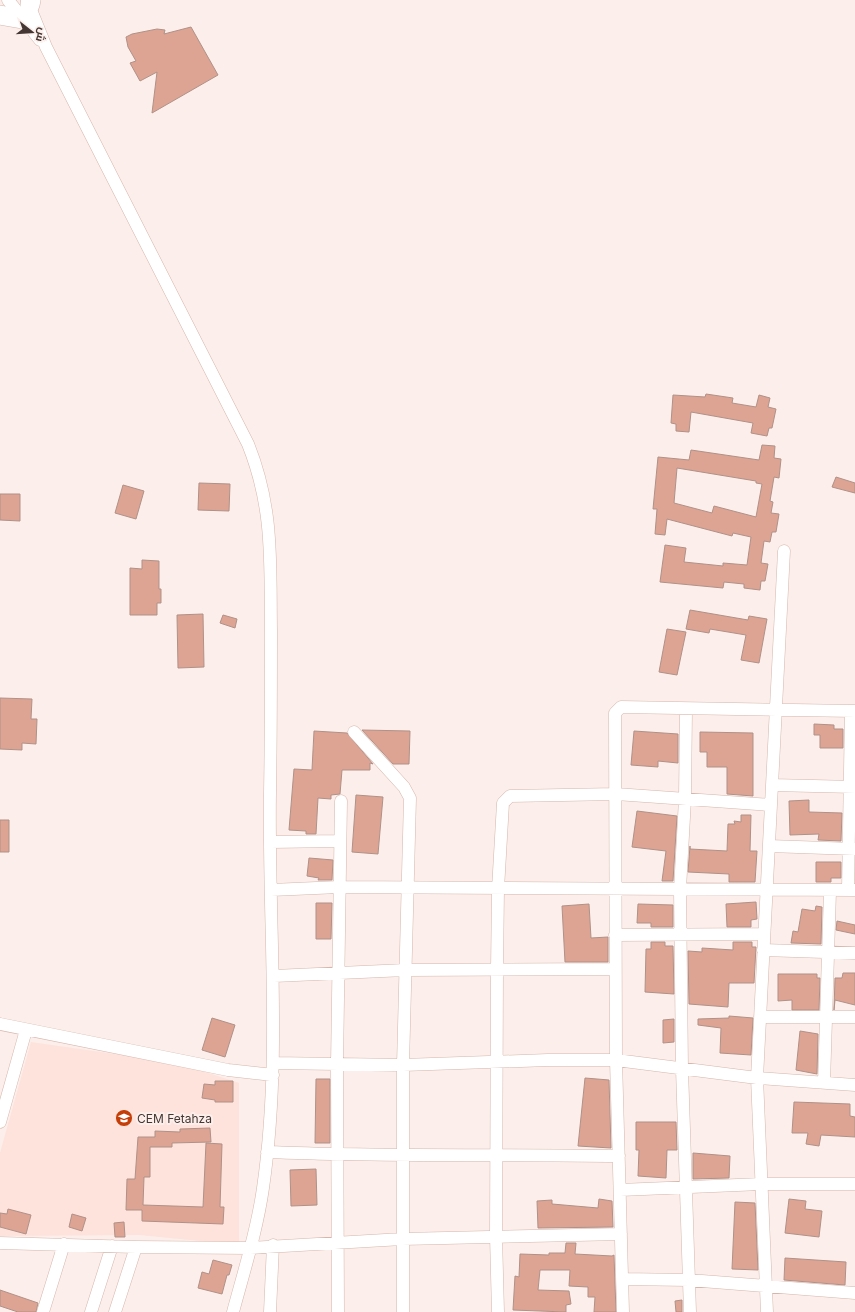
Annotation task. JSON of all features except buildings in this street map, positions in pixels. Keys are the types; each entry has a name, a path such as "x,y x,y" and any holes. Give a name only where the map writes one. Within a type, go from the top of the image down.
{"highway":[{"path":"0,15 28,6"}],"street":[{"path":"8,0 28,6 46,47 248,444 265,496 270,538 270,842 274,976 273,1069 267,1152 259,1214 234,1312"},
{"path":"28,6 46,47"},
{"path":"767,1312 757,1078 784,551"},
{"path":"271,890 339,887 615,890 851,890 853,711 621,707 618,709 614,718 616,794 615,890 616,1060 623,1312"},
{"path":"686,709 685,799 680,889 682,1068 690,1312"},
{"path":"354,732 404,787 410,798 403,1065 403,1312"},
{"path":"772,785 852,787"},
{"path":"498,1312 496,1236 496,1062 498,889 503,806 506,800 510,796 616,794 771,805"},
{"path":"338,1312 336,1155 339,841 341,801"},
{"path":"270,842 339,841"},
{"path":"769,846 851,849"},
{"path":"824,1083 830,891"},
{"path":"615,935 681,933 764,934"},
{"path":"763,950 855,953"},
{"path":"274,976 405,970 615,969"},
{"path":"760,1017 855,1017"},
{"path":"0,1024 228,1070 337,1065 616,1060 757,1078 855,1085"},
{"path":"0,1122 26,1030"},
{"path":"267,1152 402,1156 496,1154 619,1156"},
{"path":"620,1190 762,1184 855,1184"},
{"path":"0,1242 136,1248 250,1248 337,1241 621,1234"},
{"path":"43,1312 64,1244"},
{"path":"270,1312 273,1245"},
{"path":"91,1312 112,1246"},
{"path":"115,1312 136,1248"},
{"path":"622,1279 689,1280 855,1293"}],"shaded area":[{"name":"CEM Fetahza","path":"31,1042 178,1063 239,1083 239,1245 140,1235 0,1236 0,1153"}],"place":[{"name":"CEM Fetahza","path":"124,1118"}]}
